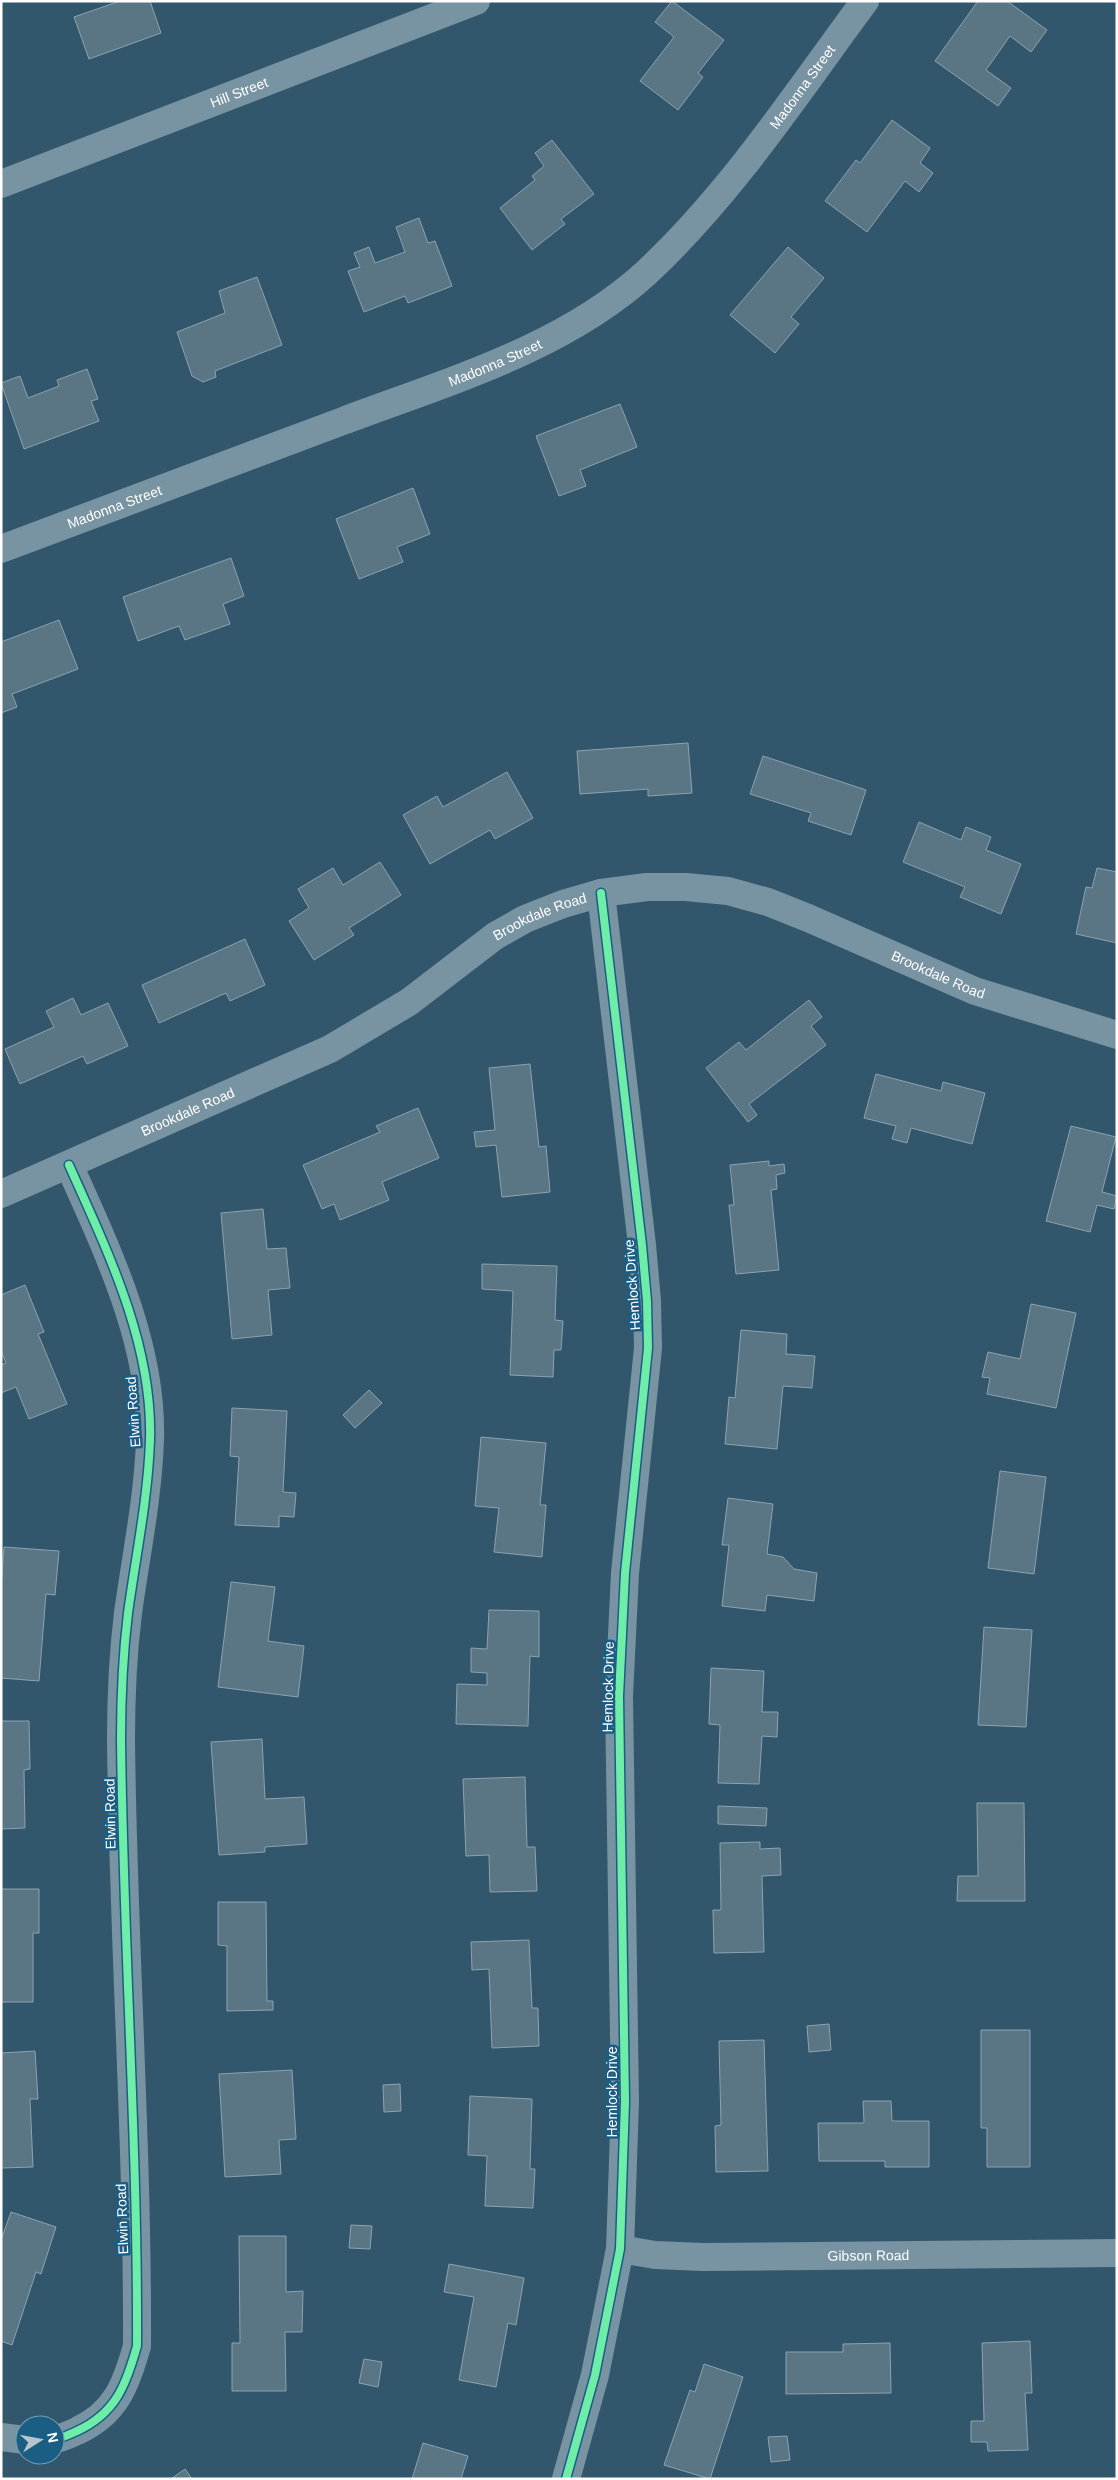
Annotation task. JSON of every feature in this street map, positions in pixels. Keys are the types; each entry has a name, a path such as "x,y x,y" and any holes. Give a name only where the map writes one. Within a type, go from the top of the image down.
{"street":[{"name":"Hill Street","path":"1,184 476,1"},
{"name":"Madonna Street","path":"1,549 452,380 558,333 603,305 645,273 716,199 752,154 865,1"},
{"name":"Brookdale Road","path":"1,1194 330,1049 409,1002 495,936 525,919 563,904 601,893 647,887 686,887 728,891 768,902 975,991 1117,1035"},
{"name":"Hemlock Drive","path":"566,2479 595,2375 620,2249 625,2102 619,1696 625,1573 648,1348 647,1301 642,1245 601,893"},
{"name":"Elwin Road","path":"65,2435 93,2424 115,2403 129,2376 137,2346 121,1735 128,1617 145,1498 150,1437 146,1384 134,1331 117,1276 69,1165"},
{"name":"Gibson Road","path":"620,2249 656,2255 703,2258 1117,2253"},
{"path":"1,2437 15,2439"}],"building":[{"path":"120,1 150,1 161,33 89,59 74,17"},
{"path":"672,1 724,40 698,73 703,77 678,110 640,81 674,37 655,22"},
{"path":"978,1 1007,1 1047,30 1031,52 1010,36 986,70 1011,88 998,106 935,61"},
{"path":"892,120 930,148 920,163 933,173 919,192 905,181 867,232 825,201 856,160 860,163"},
{"path":"552,140 594,194 561,219 565,224 532,250 500,208 535,180 532,176 544,166 535,153"},
{"path":"419,218 428,243 435,241 452,286 408,303 405,296 364,312 348,271 360,267 354,253 369,247 375,263 405,252 396,227"},
{"path":"788,247 824,278 791,317 799,324 775,353 730,315"},
{"path":"257,277 282,345 215,371 216,377 203,382 192,376 177,332 225,313 219,291"},
{"path":"87,369 98,399 91,401 99,421 24,449 1,383 20,376 28,398 59,386 57,380"},
{"path":"620,404 637,447 580,470 586,486 559,496 536,436"},
{"path":"413,488 430,534 397,547 403,562 359,579 336,519"},
{"path":"231,558 244,596 223,604 230,624 185,640 179,626 138,641 123,597"},
{"path":"59,620 78,669 12,694 17,707 1,713 1,642"},
{"path":"688,743 692,793 648,796 648,789 580,794 577,751"},
{"path":"763,756 866,790 851,835 808,821 811,813 750,794"},
{"path":"507,772 533,818 495,839 490,830 430,864 403,815 437,796 443,807"},
{"path":"919,822 961,840 966,827 991,837 986,850 1021,864 1001,914 960,897 965,887 903,862"},
{"path":"380,862 401,895 349,928 354,935 314,960 289,921 309,908 298,889 333,868 343,885"},
{"path":"1097,868 1117,872 1117,943 1076,934 1086,887 1092,888"},
{"path":"245,939 265,985 230,1001 226,993 159,1023 142,985"},
{"path":"73,998 81,1015 108,1003 128,1046 87,1064 83,1056 20,1084 5,1049 54,1027 46,1011"},
{"path":"809,1000 822,1017 811,1026 826,1045 749,1104 757,1115 748,1122 706,1068 739,1042 746,1050"},
{"path":"530,1064 539,1147 546,1146 550,1192 502,1197 496,1145 476,1147 474,1132 495,1130 489,1068"},
{"path":"876,1074 941,1091 943,1082 985,1093 972,1144 911,1128 907,1143 892,1139 896,1126 864,1118"},
{"path":"418,1108 439,1158 382,1182 389,1200 340,1220 334,1204 322,1209 303,1165 380,1132 376,1126"},
{"path":"1071,1126 1116,1137 1102,1192 1117,1196 1114,1209 1097,1205 1090,1232 1046,1221"},
{"path":"769,1161 769,1166 784,1164 785,1173 776,1175 777,1189 771,1190 779,1270 736,1274 729,1205 734,1205 730,1165"},
{"path":"263,1209 267,1249 286,1248 290,1288 268,1290 272,1335 232,1339 221,1213"},
{"path":"482,1264 557,1266 555,1320 563,1321 561,1350 554,1350 553,1377 510,1375 513,1291 482,1289"},
{"path":"25,1285 44,1332 38,1334 67,1404 29,1419 16,1387 1,1393 1,1365 6,1363 1,1351 1,1295"},
{"path":"1031,1304 1076,1313 1056,1408 987,1394 990,1378 982,1377 988,1352 1020,1359"},
{"path":"741,1330 787,1334 786,1354 815,1356 812,1388 783,1386 777,1449 725,1444 729,1397 735,1398"},
{"path":"369,1390 382,1403 355,1428 343,1415"},
{"path":"232,1408 287,1411 283,1492 296,1493 294,1517 279,1516 279,1527 235,1525 239,1457 230,1456"},
{"path":"481,1437 546,1443 540,1505 546,1505 542,1557 494,1552 499,1508 475,1506"},
{"path":"1000,1471 1046,1477 1034,1574 988,1568"},
{"path":"728,1498 773,1504 767,1554 783,1557 794,1569 817,1573 814,1601 767,1595 765,1611 722,1606 729,1545 722,1545"},
{"path":"4,1547 59,1551 55,1595 46,1594 39,1681 1,1678 1,1587"},
{"path":"231,1582 275,1587 268,1641 304,1646 298,1697 218,1687"},
{"path":"489,1610 539,1611 539,1657 530,1656 528,1726 456,1724 457,1684 487,1685 487,1673 471,1672 471,1648 487,1649"},
{"path":"984,1627 1032,1630 1026,1727 978,1725"},
{"path":"711,1668 764,1671 762,1712 778,1712 777,1737 762,1736 759,1784 718,1783 720,1725 709,1724"},
{"path":"1,1721 29,1721 30,1769 24,1770 25,1828 1,1829"},
{"path":"262,1739 265,1799 304,1797 307,1844 265,1847 265,1852 219,1855 211,1742"},
{"path":"525,1777 527,1847 535,1847 537,1891 490,1892 489,1855 466,1856 463,1779"},
{"path":"977,1803 1024,1803 1025,1901 957,1901 958,1876 978,1876"},
{"path":"718,1806 767,1808 766,1826 718,1824"},
{"path":"760,1842 760,1849 780,1848 781,1875 762,1876 764,1952 714,1953 713,1910 721,1910 720,1843"},
{"path":"1,1889 39,1889 39,1933 33,1933 33,2002 1,2002"},
{"path":"218,1902 266,1902 267,2001 273,2001 273,2010 227,2011 227,1946 218,1945"},
{"path":"529,1940 532,2008 538,2008 539,2046 492,2048 489,1969 472,1970 471,1942"},
{"path":"829,2024 831,2050 809,2052 807,2026"},
{"path":"981,2030 1030,2030 1030,2167 987,2167 987,2128 981,2128"},
{"path":"764,2040 768,2171 716,2172 715,2126 721,2125 719,2041"},
{"path":"35,2051 38,2099 30,2099 33,2167 1,2168 1,2053"},
{"path":"292,2070 296,2139 279,2140 281,2174 225,2177 219,2074"},
{"path":"400,2084 401,2111 384,2112 383,2085"},
{"path":"470,2096 532,2099 530,2169 535,2169 533,2208 485,2206 487,2156 468,2155"},
{"path":"863,2101 891,2101 892,2121 929,2121 929,2167 885,2167 885,2161 819,2161 818,2123 864,2123"},
{"path":"11,2212 56,2227 41,2274 36,2272 12,2345 1,2341 1,2240"},
{"path":"351,2225 372,2226 370,2249 349,2248"},
{"path":"239,2236 286,2236 286,2292 303,2291 302,2332 285,2332 286,2391 232,2391 232,2343 240,2343"},
{"path":"449,2264 524,2278 516,2325 508,2323 496,2387 459,2380 474,2297 444,2292"},
{"path":"1030,2341 1032,2393 1025,2393 1028,2450 988,2451 987,2442 971,2442 971,2421 984,2421 982,2343"},
{"path":"890,2343 891,2393 786,2394 786,2352 843,2352 843,2344"},
{"path":"364,2359 382,2362 378,2387 359,2383"},
{"path":"704,2364 743,2377 710,2479 664,2465 690,2390 695,2392"},
{"path":"787,2436 790,2460 771,2462 768,2437"},
{"path":"423,2443 468,2456 461,2479 412,2479"},
{"path":"185,2469 192,2479 171,2479"}],"cycle path":[{"path":"566,2479 595,2375 620,2249 625,2102 619,1696 625,1573 648,1348 647,1301 642,1245 601,893"},
{"path":"65,2436 90,2424 101,2416 118,2396 137,2346 137,2270 124,1891 121,1723 126,1628 144,1505 150,1440 149,1404 144,1368 136,1333 112,1264 69,1165"}]}
